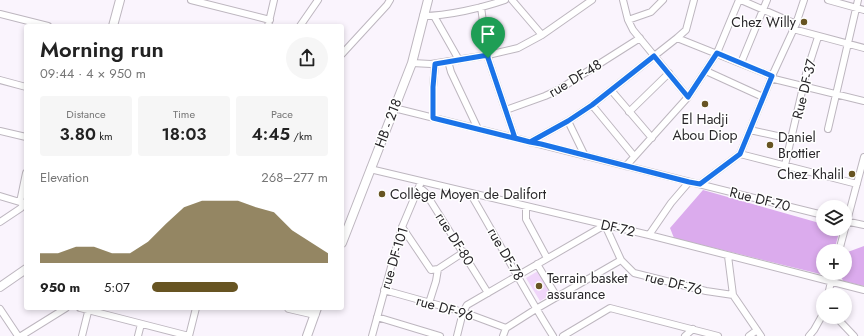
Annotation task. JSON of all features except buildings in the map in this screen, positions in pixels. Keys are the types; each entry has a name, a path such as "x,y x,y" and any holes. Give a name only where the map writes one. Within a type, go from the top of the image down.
{"main road":[{"path":"114,24 120,0"},
{"name":"HB - 218","path":"344,238 412,63 428,0"},
{"path":"0,287 24,271"},
{"path":"307,336 316,311"}],"street":[{"path":"191,0 212,3 269,23 274,0"},
{"path":"301,24 318,0"},
{"path":"344,52 388,5 390,0"},
{"path":"423,16 434,16 481,7 505,0"},
{"path":"512,0 542,34"},
{"path":"412,63 435,64 518,48 542,34 592,0"},
{"path":"623,0 628,20 633,30 688,97"},
{"path":"628,20 650,12 662,0"},
{"path":"530,142 568,121 592,105 677,38 686,30 694,0"},
{"path":"626,166 688,97 706,71 717,53 740,0 764,9 818,37 864,48"},
{"path":"740,63 767,0"},
{"path":"700,184 740,154 771,77 795,26 804,0"},
{"path":"828,0 837,1 864,10"},
{"path":"828,129 849,45 858,0"},
{"path":"481,7 488,55 515,138"},
{"path":"0,14 40,24"},
{"path":"434,16 458,60"},
{"name":"Rue DF-37","path":"785,165 804,86 818,37"},
{"name":"rue DF-48","path":"506,110 558,90 640,38"},
{"path":"677,38 717,53 771,77 864,101"},
{"path":"448,62 451,72 478,129"},
{"path":"433,118 435,64"},
{"path":"706,71 763,98"},
{"path":"629,112 669,73"},
{"path":"0,80 24,86"},
{"path":"611,90 652,138"},
{"path":"592,105 634,156"},
{"name":"Rue DF-70","path":"394,108 816,213"},
{"path":"568,121 585,156"},
{"path":"750,130 791,139"},
{"path":"0,131 24,137"},
{"path":"740,154 857,184"},
{"path":"852,201 864,157"},
{"name":"DF-72","path":"370,169 420,184 470,193 648,235 864,290"},
{"path":"648,235 671,203 689,182"},
{"name":"rue DF-101","path":"372,336 402,227 420,184"},
{"name":"rue DF-80","path":"420,184 464,252 488,293"},
{"path":"0,222 21,208 24,193"},
{"name":"rue DF-78","path":"470,193 553,336"},
{"path":"0,196 23,203"},
{"path":"526,206 526,219 547,258"},
{"path":"852,222 864,225"},
{"path":"457,336 465,309 488,293 605,225 621,260 506,328 503,336"},
{"path":"402,227 429,268 434,270 438,269 464,252"},
{"path":"728,256 733,295 761,336"},
{"name":"rue DF-76","path":"621,260 634,273 706,291 733,295"},
{"path":"537,264 557,297"},
{"path":"429,304 438,269"},
{"path":"829,288 830,282"},
{"name":"rue DF-96","path":"384,290 429,304 465,309 506,328"},
{"path":"563,336 610,308 718,336"},
{"path":"0,309 19,336 63,310"},
{"path":"82,336 89,310"},
{"path":"92,310 189,336 196,310"},
{"path":"377,317 440,336"},
{"path":"138,336 141,324"},
{"path":"809,336 817,324"},
{"path":"843,324 854,336"},
{"path":"685,336 693,329"},
{"path":"749,336 757,330"}],"shaded area":[{"path":"703,190 816,222 816,236 838,236 836,244 816,244 816,273 674,238 670,228"},
{"path":"864,246 864,286 843,280 852,280 852,250"},
{"name":"Terrain basket assurance","path":"538,271 552,294 540,301 526,278"}],"place":[{"name":"Chez Willy","path":"804,22"},
{"name":"El Hadji Abou Diop","path":"705,104"},
{"name":"Daniel Brottier","path":"770,145"},
{"name":"Chez Khalil","path":"852,174"},
{"name":"Collège Moyen de Dalifort","path":"382,194"},
{"name":"Terrain basket assurance","path":"539,286"}],"route":[{"path":"717,53 772,76 740,154 700,184 689,182 433,118 435,64 488,55 488,58 515,138 530,142 559,127 592,105 654,56 688,97 717,53"}]}
